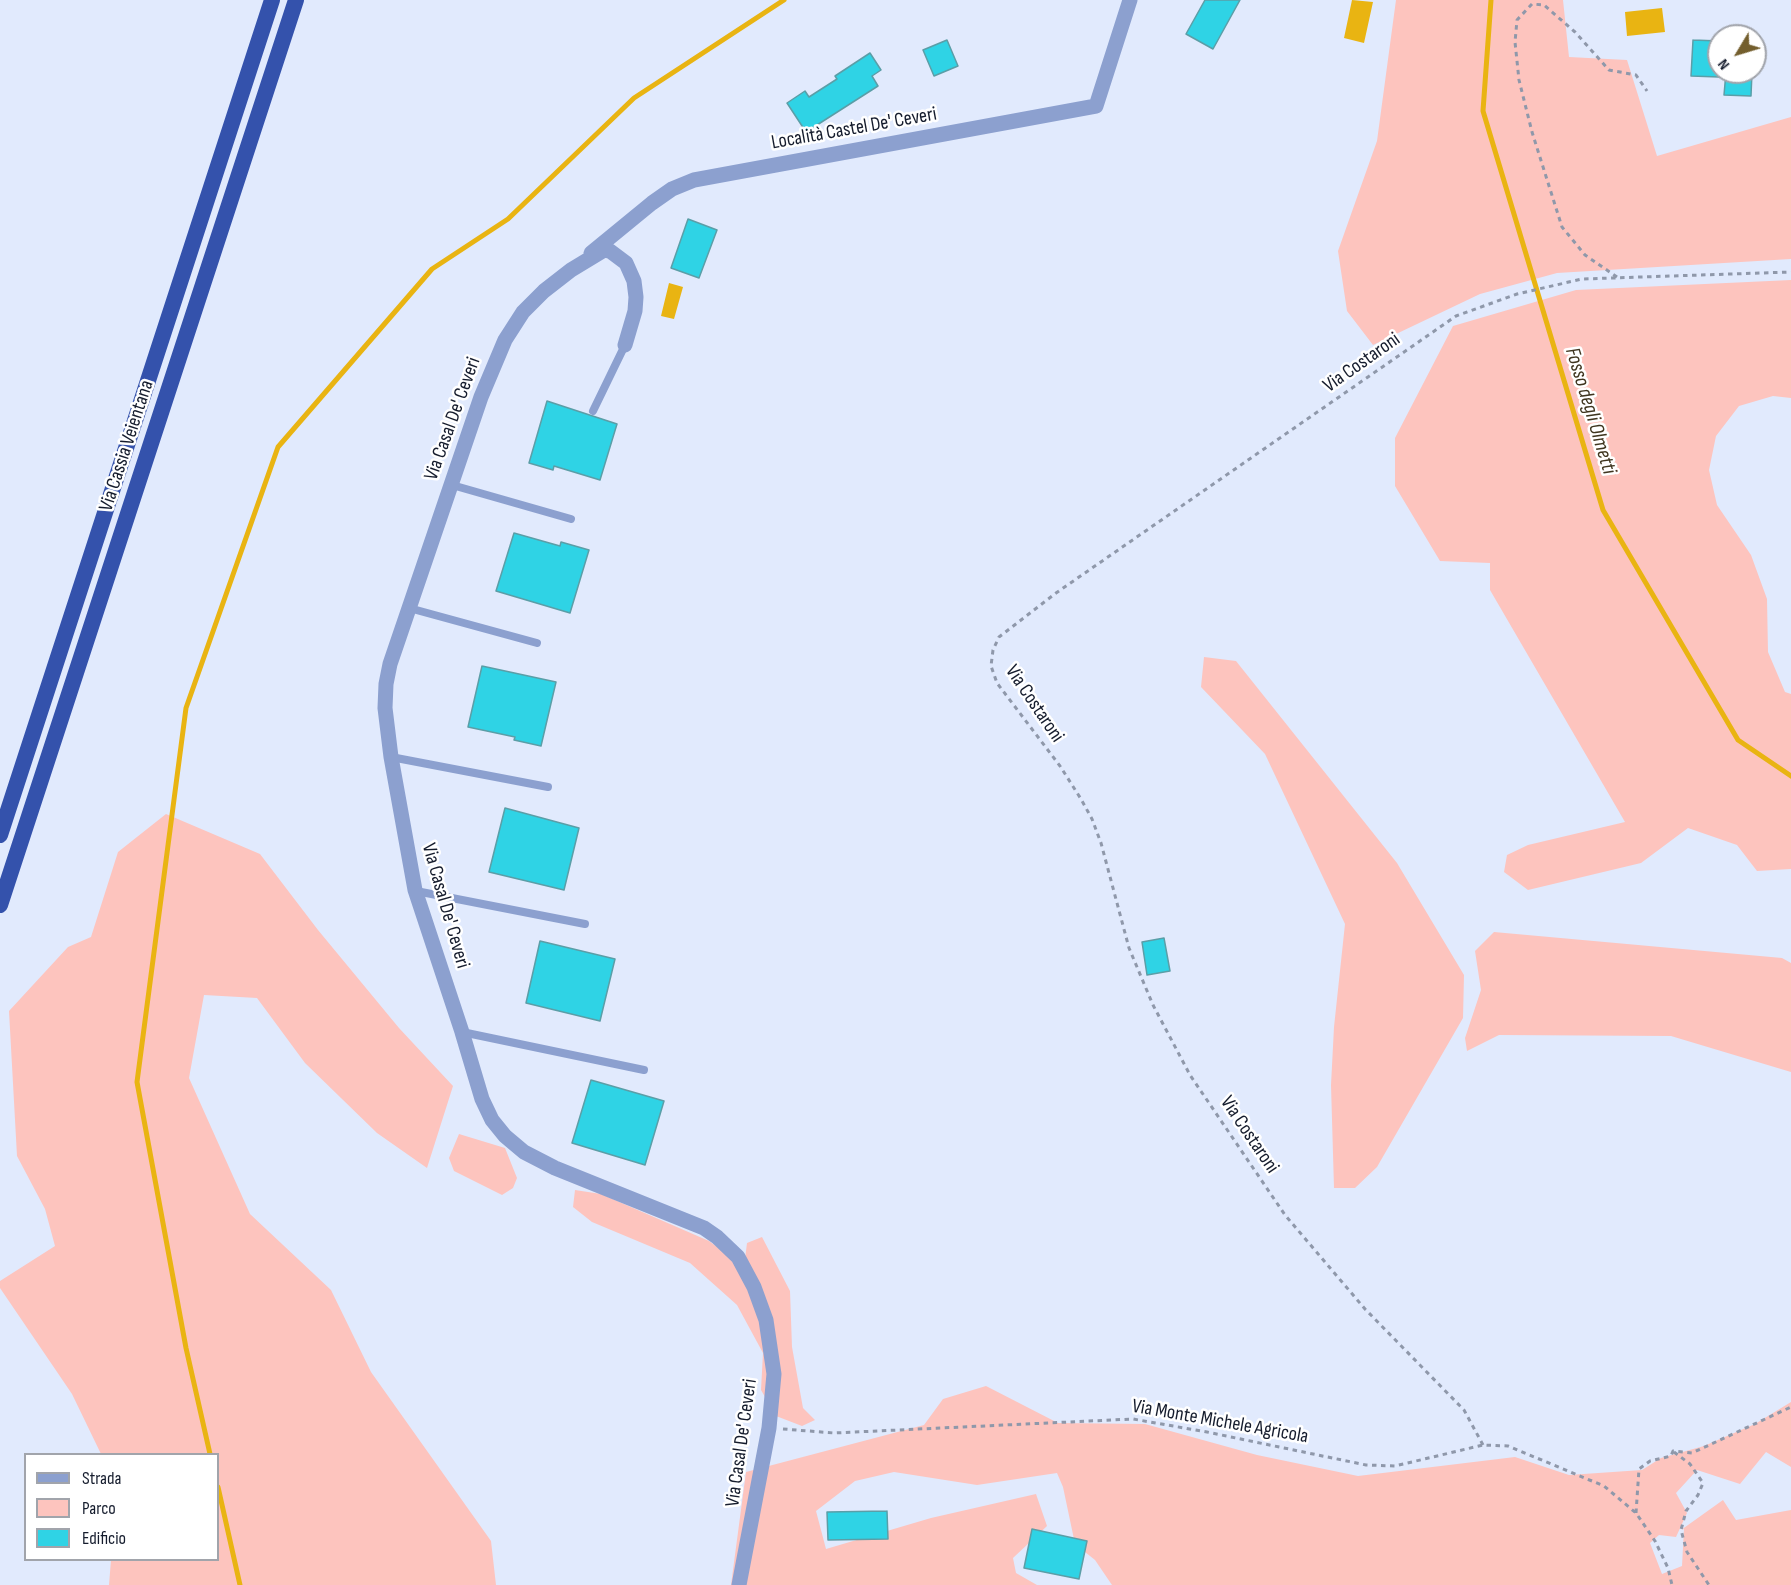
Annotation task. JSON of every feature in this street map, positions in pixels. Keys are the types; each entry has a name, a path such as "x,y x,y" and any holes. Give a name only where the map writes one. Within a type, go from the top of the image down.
{"highway":[{"name":"Via Cassia Veientana","path":"0,835 272,0"},
{"name":"Via Cassia Veientana","path":"0,905 296,0"}],"street":[{"name":"Località Castel De' Ceveri","path":"544,291 652,203 672,189 694,180 1096,106 1130,0"},
{"name":"Via Casal De' Ceveri","path":"625,345 635,311 636,297 631,273 626,263 610,251 603,250 571,270 544,291 523,312 505,340 481,397 390,664 385,708 391,757 415,890 482,1099 492,1120 505,1136 524,1152 555,1168 704,1228 729,1246 738,1257 754,1287 766,1320 774,1374 769,1428 739,1585"}],"lane":[{"path":"593,411 625,345"},
{"path":"452,484 571,519"},
{"path":"409,608 537,643"},
{"path":"391,757 548,787"},
{"path":"415,890 585,924"},
{"path":"462,1032 644,1070"}],"path":[{"path":"1619,278 1585,255 1562,227 1532,132 1519,80 1515,42 1517,20 1532,4 1544,5 1575,32 1609,70 1636,75 1647,90"},
{"name":"Via Costaroni","path":"1483,1444 1464,1410 1365,1309 1285,1215 1190,1075 1153,1005 1129,948 1101,843 1092,819 1060,766 997,683 991,666 993,650 999,637 1056,593 1456,316 1517,294 1582,279 1791,272"},
{"path":"1672,1451 1692,1453 1791,1407"},
{"name":"Via Monte Michele Agricola","path":"769,1428 834,1433 1133,1419 1207,1431 1376,1466 1395,1466 1483,1444 1508,1446 1518,1448 1604,1486 1636,1513 1655,1541 1668,1568 1672,1585"},
{"path":"1636,1513 1639,1469 1650,1461 1671,1456 1672,1451"},
{"path":"1672,1451 1690,1464 1703,1484 1686,1511 1681,1530 1687,1552 1709,1585"}],"green space":[{"path":"1396,0 1563,0 1569,57 1627,60 1657,156 1791,117 1791,259 1557,273 1480,294 1373,345 1347,311 1338,251 1377,141"},
{"path":"1791,280 1791,398 1773,396 1739,406 1716,436 1709,470 1717,505 1751,555 1767,599 1768,652 1785,692 1791,694 1791,869 1757,871 1737,845 1688,828 1641,863 1528,890 1504,872 1507,855 1528,845 1625,822 1490,590 1490,563 1440,561 1395,486 1395,438 1453,326 1576,290"},
{"path":"1204,657 1236,661 1397,863 1464,975 1463,1018 1377,1167 1355,1188 1334,1188 1331,1085 1334,1027 1345,924 1265,754 1201,687"},
{"path":"166,814 260,854 318,930 399,1028 453,1086 427,1168 377,1133 305,1063 257,998 204,995 189,1078 250,1214 331,1290 371,1372 491,1541 496,1585 109,1585 111,1561 219,1561 219,1453 101,1453 72,1394 0,1288 0,1281 55,1246 45,1209 17,1156 9,1011 68,947 91,937 118,852"},
{"path":"1494,932 1782,958 1791,963 1791,1072 1671,1036 1499,1035 1467,1051 1465,1038 1481,990 1475,951"},
{"path":"459,1134 505,1148 517,1178 513,1188 502,1195 454,1171 449,1158"},
{"path":"575,1190 601,1194 709,1241 744,1267 747,1243 762,1237 790,1291 792,1347 803,1408 815,1420 802,1426 776,1416 761,1390 763,1353 737,1305 690,1263 592,1222 573,1207"},
{"path":"986,1386 1058,1423 1145,1424 1257,1455 1358,1476 1515,1457 1569,1475 1642,1470 1661,1458 1704,1446 1755,1424 1791,1402 1791,1467 1766,1452 1740,1484 1697,1470 1676,1493 1687,1513 1676,1537 1659,1535 1650,1543 1662,1574 1682,1566 1684,1529 1681,1530 1723,1500 1736,1520 1791,1510 1791,1585 1112,1585 1095,1560 1075,1544 1063,1487 1057,1473 977,1485 894,1472 855,1481 816,1511 826,1549 931,1518 1036,1494 1047,1526 1013,1558 1016,1573 1037,1585 731,1585 746,1472 924,1425 943,1399"}],"shaded area":[{"path":"1352,0 1373,2 1364,43 1344,38"},
{"path":"1662,8 1665,32 1627,36 1625,12"},
{"path":"669,283 683,287 674,319 661,316"}],"building":[{"path":"1205,0 1240,0 1213,49 1186,34"},
{"path":"947,40 958,66 934,76 923,50"},
{"path":"1693,40 1707,41 1707,77 1691,76"},
{"path":"870,53 881,70 872,76 878,86 806,132 787,103 805,91 809,97 837,79 835,76"},
{"path":"1725,84 1752,84 1751,96 1724,95"},
{"path":"688,219 717,230 699,278 671,268"},
{"path":"547,401 617,424 600,480 554,466 553,470 529,463"},
{"path":"514,533 560,546 561,542 589,550 570,613 496,591"},
{"path":"482,666 556,682 541,746 514,740 515,737 468,727"},
{"path":"505,808 579,828 564,890 489,872"},
{"path":"1164,938 1170,971 1147,975 1142,942"},
{"path":"540,941 615,959 600,1021 526,1003"},
{"path":"591,1080 664,1101 645,1165 572,1143"},
{"path":"887,1511 888,1539 828,1540 827,1512"},
{"path":"1032,1529 1087,1541 1079,1579 1024,1568"}],"waterway":[{"path":"210,1453 186,1348 137,1082 186,708 278,447 432,269 508,219 634,98 784,0"},
{"name":"Fosso degli Olmetti","path":"1491,0 1483,111 1603,510 1738,740 1791,776"},
{"path":"219,1491 240,1585"}]}
